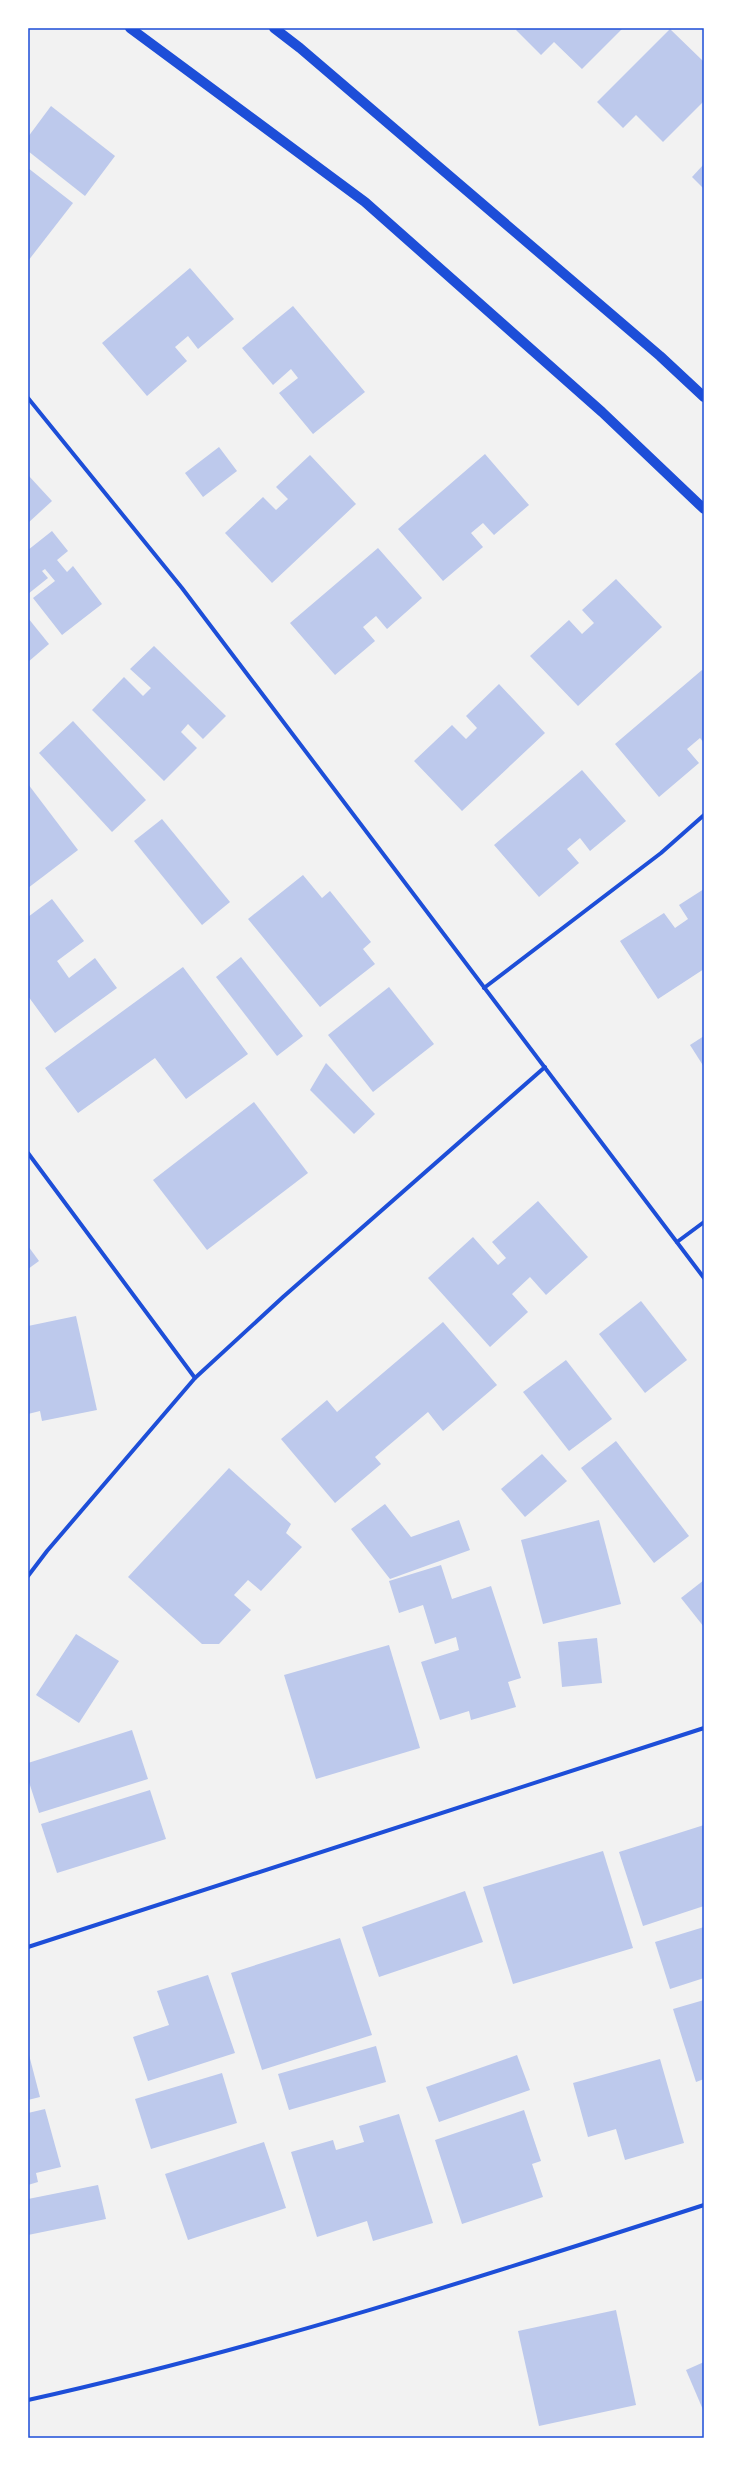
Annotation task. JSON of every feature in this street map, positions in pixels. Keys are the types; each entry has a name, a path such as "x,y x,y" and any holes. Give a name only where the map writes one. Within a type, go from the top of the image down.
{"main road":[{"path":"130,28 365,202 602,412 704,509"},
{"path":"274,28 300,48 660,356 704,397"}],"street":[{"path":"28,398 182,588 704,1278"},
{"path":"484,988 661,853 704,815"},
{"path":"28,1576 47,1551 195,1378 283,1297 545,1068"},
{"path":"28,1153 195,1378"},
{"path":"677,1242 704,1222"},
{"path":"28,1947 704,1728"},
{"path":"28,2400 138,2376 456,2285 704,2205"}],"building":[{"path":"518,28 623,28 582,69 554,42 541,55 516,30"},
{"path":"670,29 704,62 704,101 663,142 636,115 623,128 597,102"},
{"path":"51,106 115,156 85,196 28,151 28,137"},
{"path":"704,164 704,189 692,177"},
{"path":"28,168 73,203 28,261"},
{"path":"190,268 234,319 198,349 188,336 175,347 187,361 147,396 102,343"},
{"path":"293,306 365,392 313,434 279,393 298,378 291,369 273,385 242,348"},
{"path":"219,447 237,471 203,497 185,473"},
{"path":"485,454 529,505 494,535 483,523 471,533 483,547 443,581 398,529"},
{"path":"310,455 356,504 272,583 225,533 263,497 276,510 288,499 276,487"},
{"path":"28,475 52,501 28,523"},
{"path":"52,531 68,551 57,560 67,572 73,566 102,604 62,635 33,598 55,581 45,569 42,571 48,578 28,594 28,550"},
{"path":"378,548 422,598 387,629 376,616 363,627 375,641 335,675 290,623"},
{"path":"616,579 662,627 578,706 530,656 569,620 582,634 594,623 582,610"},
{"path":"28,618 49,644 28,662"},
{"path":"154,646 226,716 203,739 188,724 181,732 197,748 164,781 92,710 124,677 143,696 151,688 130,669"},
{"path":"702,670 704,672 704,743 700,738 687,749 699,763 659,797 615,744"},
{"path":"499,684 545,733 462,811 414,761 452,725 466,739 477,728 466,716"},
{"path":"73,721 146,800 112,832 39,753"},
{"path":"582,770 626,821 590,851 580,838 567,849 579,863 539,897 494,845"},
{"path":"28,784 78,850 28,888"},
{"path":"162,819 230,902 202,925 134,841"},
{"path":"303,875 322,898 330,891 371,942 363,949 375,964 320,1007 248,919"},
{"path":"704,889 704,969 658,999 620,941 664,913 675,928 688,919 679,905"},
{"path":"52,899 84,941 57,961 69,978 95,958 117,988 55,1033 28,996 28,917"},
{"path":"241,957 303,1036 277,1056 216,977"},
{"path":"183,967 248,1054 186,1099 155,1058 78,1113 45,1068"},
{"path":"389,987 434,1044 373,1092 328,1035"},
{"path":"704,1036 704,1067 690,1045"},
{"path":"326,1063 375,1114 354,1134 310,1090"},
{"path":"254,1102 308,1173 207,1250 153,1180"},
{"path":"538,1201 588,1257 546,1295 530,1277 512,1294 528,1312 490,1347 428,1278 473,1237 498,1265 506,1258 492,1242"},
{"path":"28,1246 39,1261 28,1269"},
{"path":"641,1301 687,1360 645,1393 599,1334"},
{"path":"76,1316 97,1410 42,1421 40,1411 28,1414 28,1326"},
{"path":"443,1322 497,1385 443,1431 428,1412 375,1457 381,1464 335,1503 281,1439 327,1400 337,1412"},
{"path":"566,1360 612,1419 569,1451 523,1392"},
{"path":"616,1441 689,1536 654,1563 581,1468"},
{"path":"542,1454 567,1481 525,1517 501,1489"},
{"path":"229,1468 291,1524 286,1533 302,1547 261,1591 248,1580 234,1595 251,1610 219,1644 202,1644 128,1577"},
{"path":"385,1504 411,1537 459,1520 470,1550 390,1579 351,1529"},
{"path":"599,1520 621,1604 543,1624 521,1540"},
{"path":"441,1565 452,1599 491,1586 521,1678 508,1682 516,1707 471,1720 469,1711 440,1720 421,1662 459,1650 456,1637 435,1644 423,1605 399,1613 389,1581"},
{"path":"704,1580 704,1627 681,1598"},
{"path":"76,1634 119,1661 79,1723 36,1695"},
{"path":"597,1638 602,1683 562,1687 558,1642"},
{"path":"389,1645 420,1748 316,1779 284,1675"},
{"path":"132,1730 148,1779 39,1813 28,1779 28,1763"},
{"path":"150,1790 166,1839 57,1873 41,1824"},
{"path":"704,1825 704,1906 643,1926 619,1852"},
{"path":"603,1851 633,1948 513,1984 483,1887"},
{"path":"465,1891 483,1942 379,1977 362,1927"},
{"path":"704,1927 704,1978 670,1989 655,1942"},
{"path":"340,1938 372,2035 262,2070 231,1973"},
{"path":"208,1975 235,2053 148,2081 133,2037 169,2025 157,1991"},
{"path":"704,2000 704,2079 696,2082 673,2009"},
{"path":"376,2046 386,2082 289,2110 278,2074"},
{"path":"28,2051 40,2097 28,2100"},
{"path":"517,2055 530,2090 439,2122 426,2087"},
{"path":"660,2059 684,2143 625,2160 616,2129 588,2137 573,2083"},
{"path":"222,2073 237,2123 151,2149 135,2099"},
{"path":"45,2109 61,2167 36,2173 38,2182 28,2185 28,2113"},
{"path":"524,2110 541,2161 532,2164 543,2197 462,2224 435,2140"},
{"path":"399,2114 433,2223 373,2241 367,2221 317,2237 291,2152 333,2140 336,2150 364,2142 359,2126"},
{"path":"264,2142 286,2208 188,2240 165,2174"},
{"path":"98,2185 106,2219 28,2235 28,2199"},
{"path":"616,2310 636,2405 539,2426 518,2331"},
{"path":"704,2362 704,2412 686,2370"}]}
